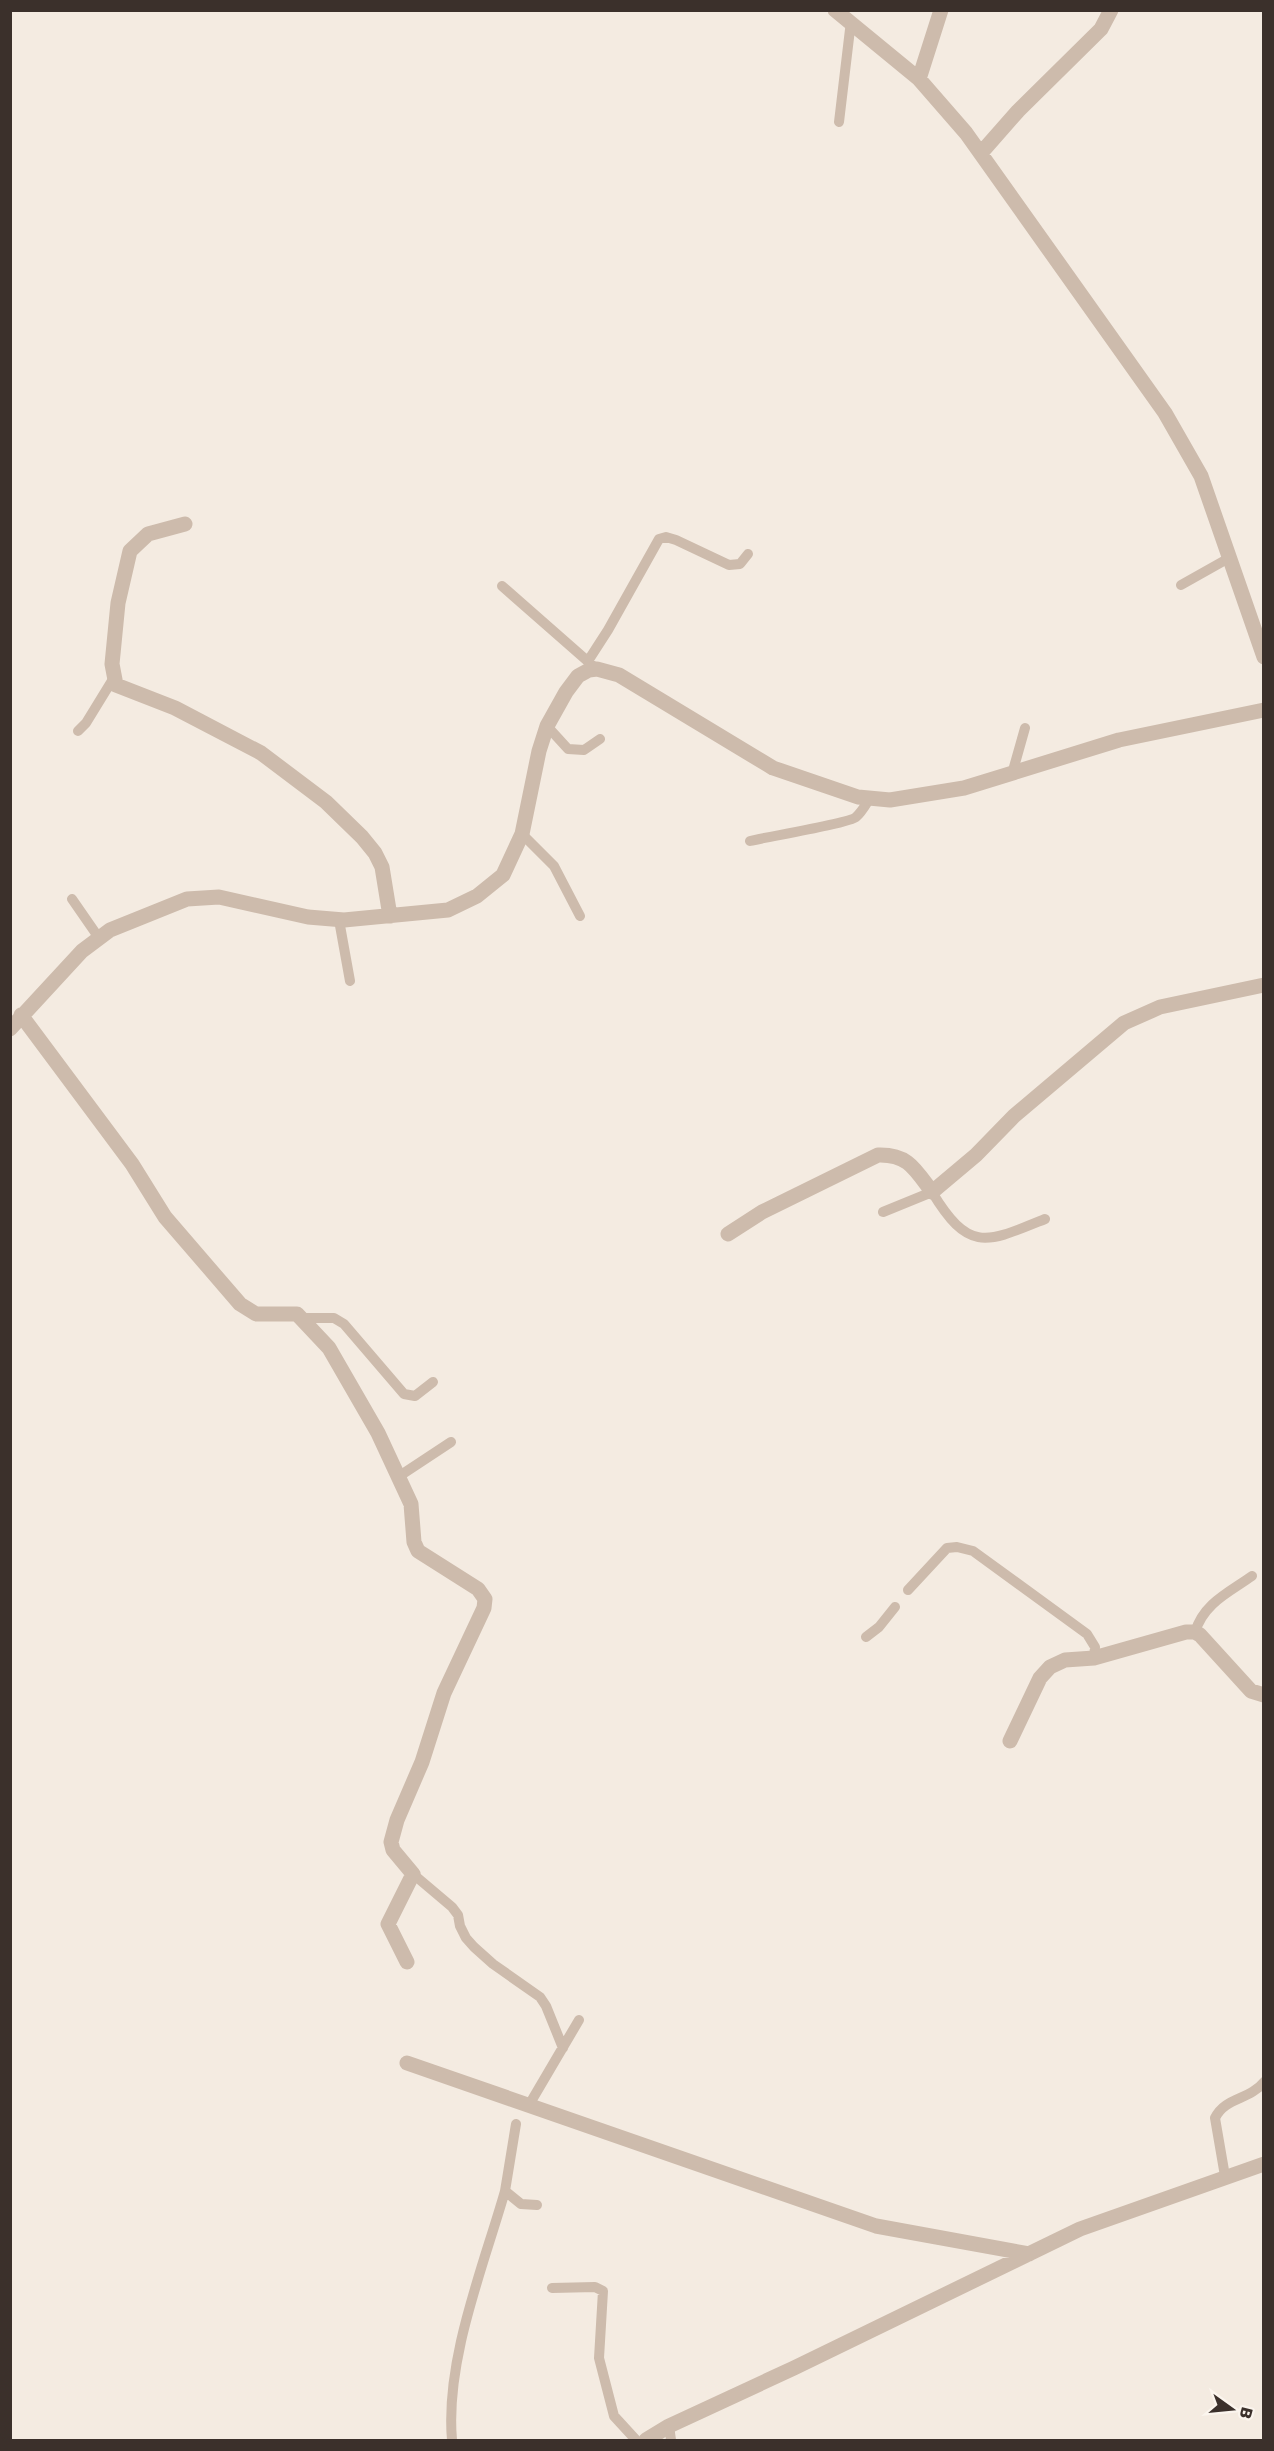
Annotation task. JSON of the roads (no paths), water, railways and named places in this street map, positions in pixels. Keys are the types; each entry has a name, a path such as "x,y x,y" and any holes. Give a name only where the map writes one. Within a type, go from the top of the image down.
{"street":[{"path":"835,10 919,79 966,133 1165,413 1201,476 1263,657"},
{"path":"919,79 941,10"},
{"path":"981,153 1018,111 1101,29 1111,10"},
{"path":"185,524 148,534 130,551 118,603 112,664 113,679 118,688 175,708 261,753 326,802 375,853 382,867 390,916"},
{"path":"407,1962 387,1928 391,1915 413,1875 393,1850 391,1842 397,1820 422,1762 444,1693 485,1603 482,1593 418,1551 414,1542 411,1504 378,1433 329,1348 303,1318 291,1313 256,1314 240,1304 165,1217 132,1164 14,1022 82,951 110,930 187,899 219,897 308,917 339,920 448,910 477,896 503,875 522,834 539,751 547,726 578,676 593,665 619,675 774,768 858,797 890,800 964,788 1119,740 1263,710"},
{"path":"728,1234 762,1212 878,1155 891,1154 902,1158 932,1192 976,1155 1014,1116 1124,1023 1160,1007 1263,985"},
{"path":"1010,1741 1040,1678 1050,1666 1065,1660 1094,1658 1186,1632 1195,1632 1200,1635 1251,1691 1263,1695"},
{"path":"407,2063 521,2111 876,2226 1029,2254"},
{"path":"646,2440 670,2433 794,2368 1080,2229 1263,2164"}],"lane":[{"path":"838,122 851,21"},
{"path":"502,586 593,665 608,630 659,539 666,537 676,540 729,565 740,564 748,554"},
{"path":"1182,585 1229,558"},
{"path":"78,730 86,723 113,679"},
{"path":"547,726 568,749 584,750 600,739"},
{"path":"1012,774 1025,728"},
{"path":"750,841 819,826 842,824 855,819 870,798"},
{"path":"522,834 554,866 580,916"},
{"path":"72,899 99,938"},
{"path":"339,920 350,981"},
{"path":"883,1212 932,1192 956,1226 975,1238 1003,1237 1045,1220"},
{"path":"303,1318 334,1318 344,1324 404,1394 415,1396 433,1382"},
{"path":"398,1477 451,1442"},
{"path":"908,1590 947,1548 957,1546 973,1551 1087,1634 1095,1647 1094,1658"},
{"path":"1195,1632 1200,1617 1210,1605 1252,1576"},
{"path":"866,1637 879,1627 895,1607"},
{"path":"413,1875 452,1907 458,1915 466,1938 474,1947 493,1964 540,1997 546,2006 562,2048"},
{"path":"452,2440 450,2426 457,2357 506,2191 521,2111 579,2020"},
{"path":"1225,2176 1215,2118 1227,2104 1247,2097 1263,2082"},
{"path":"506,2191 521,2204 537,2205"},
{"path":"552,2288 595,2287 603,2291 599,2358 614,2416 636,2440"}]}
